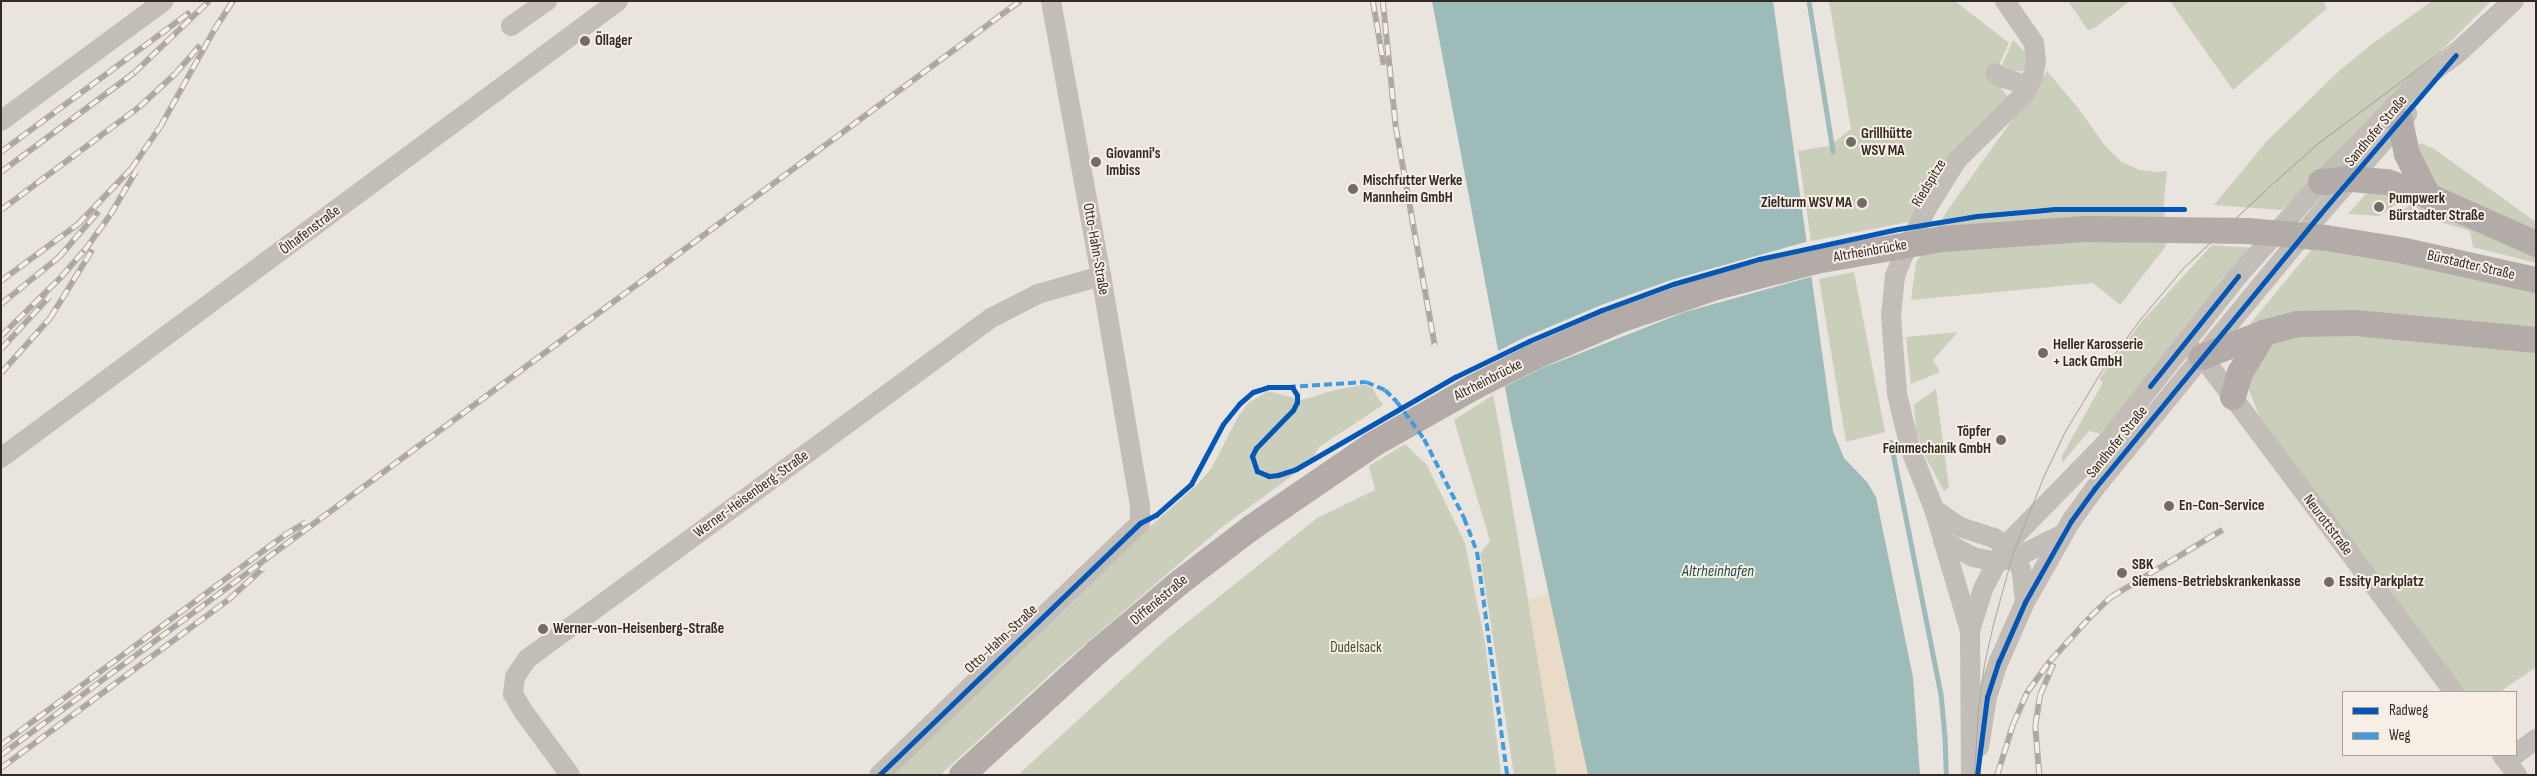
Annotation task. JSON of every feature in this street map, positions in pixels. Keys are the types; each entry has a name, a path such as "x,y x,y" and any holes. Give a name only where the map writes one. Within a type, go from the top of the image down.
{"main road":[{"path":"2400,121 2407,154 2428,196"},
{"path":"2321,182 2351,179 2387,182 2428,196 2536,244"},
{"name":"Altrheinbrücke","path":"1372,445 1482,383 1534,357 1620,320 1713,288 1816,260 1942,239 2085,229 2248,231 2326,238 2405,251"},
{"name":"Bürstadter Straße","path":"2405,251 2536,280"},
{"path":"2193,350 2297,324 2356,323 2536,340"},
{"path":"2233,397 2240,373 2264,333"},
{"name":"Diffenéstraße","path":"962,775 1097,652 1179,583 1251,528 1372,445"}],"street":[{"path":"1,121 164,1"},
{"path":"511,26 546,1"},
{"name":"Ölhafenstraße","path":"1,458 618,1"},
{"name":"Otto-Hahn-Straße","path":"879,775 1140,523 1140,506 1101,276 1051,1"},
{"name":"Riedspitze","path":"1970,631 1934,510 1910,448 1897,394 1891,316 1896,276 1903,256 1927,208 1957,160 2025,93 2029,86 2036,62 2034,43 2005,1"},
{"name":"Sandhofer Straße","path":"1971,775 1970,631 1982,589 2006,555 2106,443 2320,214 2456,55 2514,1"},
{"name":"Sandhofer Straße","path":"1976,775 1987,697 1999,661 2025,602 2063,534 2193,350 2238,276 2321,182 2416,84 2456,55"},
{"path":"1995,73 2000,77 2029,86"},
{"name":"Werner-Heisenberg-Straße","path":"570,775 523,711 513,694 515,677 527,659 991,318 1038,294 1101,276"},
{"name":"Neurottstraße","path":"2193,350 2233,397 2453,691"},
{"path":"1934,510 2006,555 2024,582 2025,602"},
{"path":"1944,541 1973,557 2006,555 2063,534"},
{"path":"2517,755 2536,739"}],"green space":[{"path":"1829,1 1955,1 2009,43 1993,78 2010,99 1914,221 1811,241 1798,151 1829,146 1851,129"},
{"path":"2068,1 2130,1 2096,27 2088,30"},
{"path":"2170,1 2323,1 2327,8 2233,90"},
{"path":"2432,1 2491,1 2282,210 2214,205 2266,142 2340,70 2372,44"},
{"path":"2013,40 2030,57 2023,71 2015,71 2007,75 2000,70"},
{"path":"2047,71 2078,108 2106,147 2122,162 2140,170 2167,171 2164,199 2166,246 2120,305 2093,283 1911,300 1916,263 1947,211"},
{"path":"2421,143 2434,149 2536,222 2536,236 2441,193 2412,152"},
{"path":"2373,186 2408,196 2379,216 2348,214"},
{"path":"2423,203 2536,252 2536,263 2473,247 2470,231 2424,217 2398,217 2398,213 2410,205"},
{"path":"2212,245 2254,248 2102,434 2089,431 2062,463 2062,456 2103,382 2099,379 2143,320"},
{"path":"2312,249 2404,263 2536,291 2536,334 2245,330"},
{"path":"1854,272 1885,432 1846,442 1819,279"},
{"path":"1958,332 1933,360 1940,372 1911,384 1906,337"},
{"path":"2306,332 2536,349 2536,667 2501,691 2460,691 2264,428 2244,377 2276,339"},
{"path":"1364,385 1372,388 1383,405 1319,447 1311,462 1222,527 1063,663 940,775 888,775 1099,572 1198,484 1211,469 1239,415 1248,403 1268,391 1302,400 1335,390"},
{"path":"1936,389 1949,488 1944,491 1925,456 1916,432 1914,405"},
{"path":"1493,395 1557,775 1514,775 1480,554 1490,541 1454,420"},
{"name":"Dudelsack","path":"1405,444 1427,465 1465,543 1485,642 1501,775 1018,775 1164,641 1317,518 1375,490 1369,466"}],"sand":[{"path":"1549,593 1588,775 1557,775 1528,599"}],"water":[{"name":"Altrheinhafen","path":"1432,1 1773,1 1833,431 1844,458 1867,482 1876,497 1913,677 1920,775 1588,775 1512,424"}],"pier":[{"path":"1809,241 1814,276 1685,312 1540,369 1502,388 1496,352 1521,339 1601,305 1671,280"}],"waterway":[{"path":"1809,1 1833,151"},
{"path":"1891,442 1941,694 1946,775"}],"tram line":[{"path":"1974,775 1978,708 1984,664 2013,552 2044,475 2065,431 2100,373 2141,318 2183,268 2265,190 2318,143 2452,43 2498,1"}],"railway":[{"path":"1,172 134,73 209,1"},
{"path":"1,281 78,224 131,169 160,127 214,30 233,1"},
{"path":"1,755 1020,1"},
{"path":"1373,1 1384,65"},
{"path":"1383,1 1396,127 1435,346"},
{"path":"1,152 190,12"},
{"path":"1,210 139,107 175,74 200,45"},
{"path":"1,336 61,277 84,251 110,215 136,171"},
{"path":"1,304 59,257 98,212"},
{"path":"1,373 50,318 92,250"},
{"path":"1,349 49,297"},
{"path":"1,745 283,536 306,522"},
{"path":"1997,775 2013,724 2028,691 2050,661 2090,617 2111,597 2222,530"},
{"path":"1,768 228,600 263,568"},
{"path":"2039,775 2035,726 2040,695 2053,664"}],"marked path":[{"path":"1288,387 1366,382 1385,390 1397,402 1424,439 1464,518 1477,552 1507,775"}],"cycle path":[{"path":"1977,775 1987,697 1999,661 2025,602 2071,521 2095,488 2320,214 2456,55"},
{"path":"879,775 1140,523 1156,515 1191,484 1223,424 1239,404 1253,392 1268,387 1292,387 1297,395 1297,402 1293,410 1256,448 1252,456 1257,471 1269,476 1278,475 1296,469 1455,377 1529,341 1602,310 1673,284 1759,259 1898,229 1977,216 2055,209 2184,209"},
{"path":"2150,386 2238,276"}],"place":[{"name":"Öllager","path":"585,41"},
{"name":"Grillhütte WSV MA","path":"1851,142"},
{"name":"Giovanni's Imbiss","path":"1096,162"},
{"name":"Mischfutter Werke Mannheim GmbH","path":"1353,189"},
{"name":"Zielturm WSV MA","path":"1862,203"},
{"name":"Pumpwerk Bürstadter Straße","path":"2379,207"},
{"name":"Heller Karosserie + Lack GmbH","path":"2043,353"},
{"name":"Töpfer Feinmechanik GmbH","path":"2001,440"},
{"name":"En-Con-Service","path":"2169,506"},
{"name":"SBK Siemens-Betriebskrankenkasse","path":"2122,573"},
{"name":"Essity Parkplatz","path":"2329,582"},
{"name":"Werner-von-Heisenberg-Straße","path":"543,629"}]}
